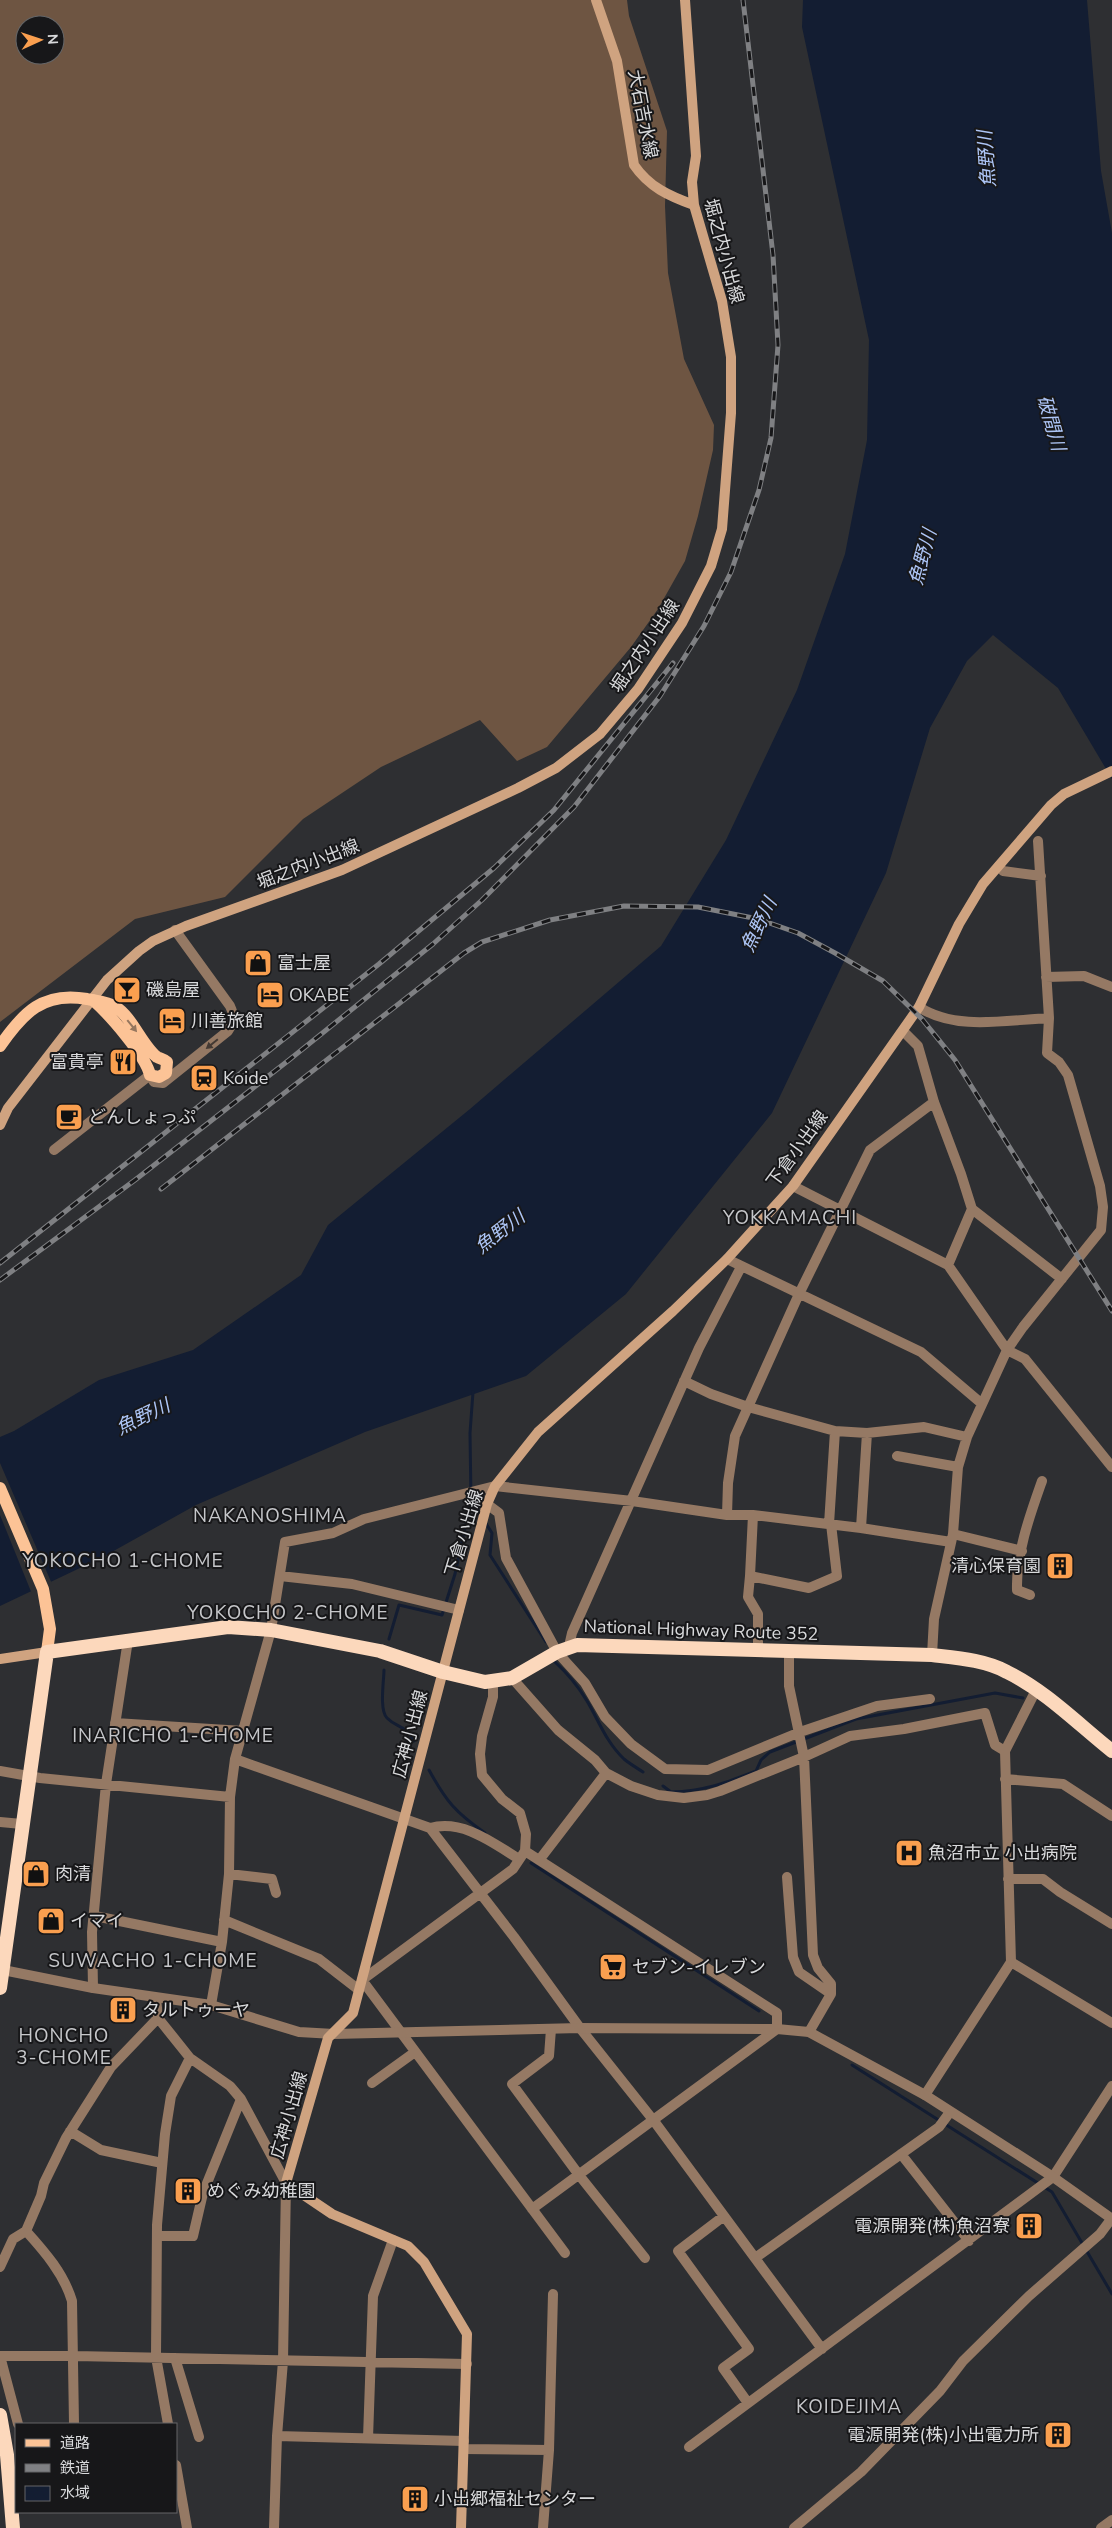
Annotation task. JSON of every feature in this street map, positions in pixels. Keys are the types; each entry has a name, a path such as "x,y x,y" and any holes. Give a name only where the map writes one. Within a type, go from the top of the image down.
{"highway":[{"name":"National Highway Route 352","path":"47,1652 228,1628 271,1630 380,1651 474,1681 493,1682 512,1678 563,1649 625,1645 932,1655 967,1659 1006,1671 1036,1690 1112,1751"},
{"path":"0,1988 47,1652"},
{"path":"0,2415 14,2528"}],"main road":[{"name":"大石吉水線","path":"596,0 616,61 634,165 641,176 655,188 694,205"},
{"name":"堀之内小出線","path":"0,1125 8,1108 94,1000 107,980 124,962 153,941 175,930 335,873 518,788 556,768 581,751 600,734 638,689 699,594 717,550 724,513 731,413 731,357 722,301 694,205 692,182 696,156 685,0"},
{"name":"下倉小出線","path":"443,1672 450,1609 495,1486 538,1432 673,1310 727,1258 793,1186 919,1007 959,924 983,884 1051,805 1064,794 1112,771"},
{"path":"0,1046 20,1019 41,1003 50,999 67,997 94,1000 116,1007 157,1057 168,1062 168,1068 164,1075 159,1077 150,1075 146,1063 106,1010 94,1000"},
{"path":"0,1488 35,1569 49,1614 50,1629 47,1652 0,1659"},
{"name":"広神小出線","path":"443,1672 353,2013 328,2038 286,2183 332,2214 408,2246 424,2262 467,2334 461,2528"}],"street":[{"path":"932,1655 934,1619 952,1538 958,1467 967,1437 1007,1350 1101,1230 1103,1207 1100,1186 1068,1075 1059,1062 1047,1053 1049,1018 1042,876 1038,841"},
{"path":"998,866 1003,870 1042,876"},
{"path":"54,1150 150,1075 154,1082 163,1083 228,1031 234,1016 230,1006 175,930"},
{"path":"1046,977 1084,976 1112,987"},
{"path":"919,1007 928,1013 961,1022 1049,1018"},
{"path":"903,1031 918,1046 934,1102 972,1209 1062,1279"},
{"path":"727,1515 728,1484 735,1436 799,1294 870,1150 934,1102"},
{"path":"793,1186 948,1265 1007,1350 1025,1359 1112,1467"},
{"path":"948,1265 972,1209"},
{"path":"1101,1230 1112,1232"},
{"path":"727,1258 741,1267 921,1352 981,1403"},
{"path":"563,1649 632,1501 684,1381 741,1267"},
{"path":"684,1381 711,1394 748,1407 835,1431 867,1433 924,1427 967,1437"},
{"path":"750,1576 809,1588 837,1576 830,1524 835,1431"},
{"path":"860,1528 867,1433"},
{"path":"897,1456 958,1467"},
{"path":"1030,1595 1017,1590 1016,1577 1042,1481"},
{"path":"211,2005 222,1942 229,1874 230,1797 235,1759 271,1630 285,1542 333,1533 364,1519 495,1486 632,1501 727,1515 753,1515 952,1538 1022,1551"},
{"path":"488,1504 499,1513 506,1558 605,1717 631,1744 665,1769 708,1770 800,1737 877,1706 930,1699"},
{"path":"753,1515 748,1597 758,1614 758,1650"},
{"path":"280,1576 352,1584 450,1609"},
{"path":"93,1988 92,1932 106,1784 128,1640"},
{"path":"789,1651 789,1686 804,1758 813,1955 818,1968 831,1984 830,1994 809,2032"},
{"path":"512,1678 558,1730 595,1760 606,1773 631,1786 658,1795 684,1798 707,1795 804,1758 850,1736 904,1729 985,1713 995,1745 1006,1751"},
{"path":"493,1682 490,1715 482,1736 480,1754 482,1775 502,1799 520,1814 526,1834 522,1855 513,1869 362,1980 566,2253"},
{"path":"925,2095 1012,1962 1005,1779 1006,1751 1036,1690"},
{"path":"115,1723 244,1731"},
{"path":"235,1759 430,1828 580,2028 654,2121 822,2349"},
{"path":"0,1771 29,1776 230,1797"},
{"path":"540,1859 606,1773"},
{"path":"1005,1779 1063,1784 1112,1816"},
{"path":"0,1822 22,1824"},
{"path":"430,1828 439,1826 475,1832 522,1855 540,1859 777,2013 777,2029"},
{"path":"229,1874 272,1878 276,1893"},
{"path":"787,1877 793,1957 799,1972 830,1994"},
{"path":"1008,1879 1043,1879 1060,1892 1112,1924"},
{"path":"95,1916 222,1942"},
{"path":"224,1920 319,1959 360,1990"},
{"path":"1012,1962 1112,2023"},
{"path":"2,1969 93,1988 211,2005 299,2032 334,2034 580,2028 777,2029 809,2032 925,2095 1053,2177 1112,2219 1100,2234 1029,2296 963,2361 940,2391 861,2472 794,2528"},
{"path":"156,1998 158,2018 190,2058 230,2086 240,2099 286,2183 283,2361 276,2436 274,2528"},
{"path":"0,2268 13,2239 26,2231 41,2196 44,2183 70,2131 111,2067 158,2018"},
{"path":"551,2029 549,2056 512,2084 579,2175 645,2258"},
{"path":"532,2209 777,2029"},
{"path":"372,2083 415,2052"},
{"path":"168,2423 156,2357 158,2236 162,2163 171,2096 190,2058"},
{"path":"689,2447 1053,2177 1112,2086"},
{"path":"158,2236 193,2236 203,2192 240,2099"},
{"path":"755,2258 939,2127 950,2112"},
{"path":"70,2131 101,2150 162,2163"},
{"path":"901,2154 969,2241"},
{"path":"724,2216 678,2251 749,2349 723,2368 748,2403"},
{"path":"26,2231 43,2250 68,2285 72,2300 75,2356 74,2423"},
{"path":"368,2438 373,2296 393,2240"},
{"path":"543,2528 548,2450 553,2294"},
{"path":"18,2423 0,2356 156,2357 371,2364 467,2364"},
{"path":"175,2358 199,2437"},
{"path":"3,2434 15,2428"},
{"path":"276,2436 368,2438 548,2450"},
{"path":"178,2477 187,2528"},
{"path":"1101,2528 1112,2520"}],"shaded area":[{"path":"0,0 627,0 629,16 667,131 665,206 668,273 684,359 714,425 713,450 698,516 685,561 658,609 631,647 547,747 517,761 480,720 381,767 303,819 225,897 135,919 0,1022"}],"water":[{"path":"803,0 1087,0 1101,171 1112,233 1112,779 1058,688 993,635 967,661 930,728 886,873 772,1113 626,1294 526,1376 365,1432 196,1505 101,1558 0,1606 0,1437 14,1431 99,1380 193,1350 301,1275 328,1225 470,1109 661,946 726,840 797,690 845,554 867,440 869,340 802,27"}],"pier":[{"path":"0,1463 52,1584 32,1594 0,1515"}],"waterway":[{"path":"389,1639 399,1605 442,1615 455,1574 471,1500 470,1433 473,1392"},
{"path":"472,1500 481,1516"},
{"path":"485,1522 492,1533 490,1555 546,1642"},
{"path":"555,1662 580,1690 618,1752 626,1761 643,1772"},
{"path":"384,1670 383,1709 385,1714 387,1718 404,1729 414,1741"},
{"path":"663,1786 671,1792 715,1786 756,1771 761,1760 770,1752 856,1719 995,1693 1023,1698"},
{"path":"429,1770 452,1805 466,1819 485,1833"},
{"path":"531,1863 759,2011"},
{"path":"852,2065 1052,2192 1112,2294"}],"railway":[{"path":"0,1280 135,1180 289,1060 433,944 482,900 574,807 660,696 704,626 731,572 759,490 771,438 778,345 773,255 743,0"},
{"path":"0,1263 379,964 494,868 554,810 673,663"},
{"path":"161,1189 464,953 482,942 550,920 624,906 698,907 758,919 798,933 883,981 922,1019 955,1060 1112,1311"}],"place":[{"name":"富士屋","path":"258,963"},
{"name":"磯島屋","path":"127,990"},
{"name":"OKABE","path":"270,995"},
{"name":"川善旅館","path":"172,1021"},
{"name":"富貴亭","path":"123,1062"},
{"name":"Koide","path":"204,1078"},
{"name":"どんしょっぷ","path":"69,1117"},
{"name":"清心保育園","path":"1060,1566"},
{"name":"魚沼市立 小出病院","path":"909,1853"},
{"name":"肉清","path":"36,1874"},
{"name":"イマイ","path":"51,1921"},
{"name":"セブン-イレブン","path":"613,1967"},
{"name":"タルトゥーヤ","path":"123,2010"},
{"name":"めぐみ幼稚園","path":"188,2191"},
{"name":"電源開発(株)魚沼寮","path":"1029,2226"},
{"name":"電源開発(株)小出電力所","path":"1058,2435"},
{"name":"小出郷福祉センター","path":"415,2499"}],"district":[{"name":"YOKKAMACHI","path":"790,1218"},
{"name":"NAKANOSHIMA","path":"270,1516"},
{"name":"YOKOCHO 1-CHOME","path":"123,1561"},
{"name":"YOKOCHO 2-CHOME","path":"288,1613"},
{"name":"INARICHO 1-CHOME","path":"173,1736"},
{"name":"SUWACHO 1-CHOME","path":"153,1961"},
{"name":"HONCHO 3-CHOME","path":"64,2047"},
{"name":"KOIDEJIMA","path":"849,2407"}],"water label":[{"name":"魚野川","path":"987,159"},
{"name":"破間川","path":"1051,423"},
{"name":"魚野川","path":"923,557"},
{"name":"魚野川","path":"759,925"},
{"name":"魚野川","path":"500,1232"},
{"name":"魚野川","path":"143,1417"}]}
